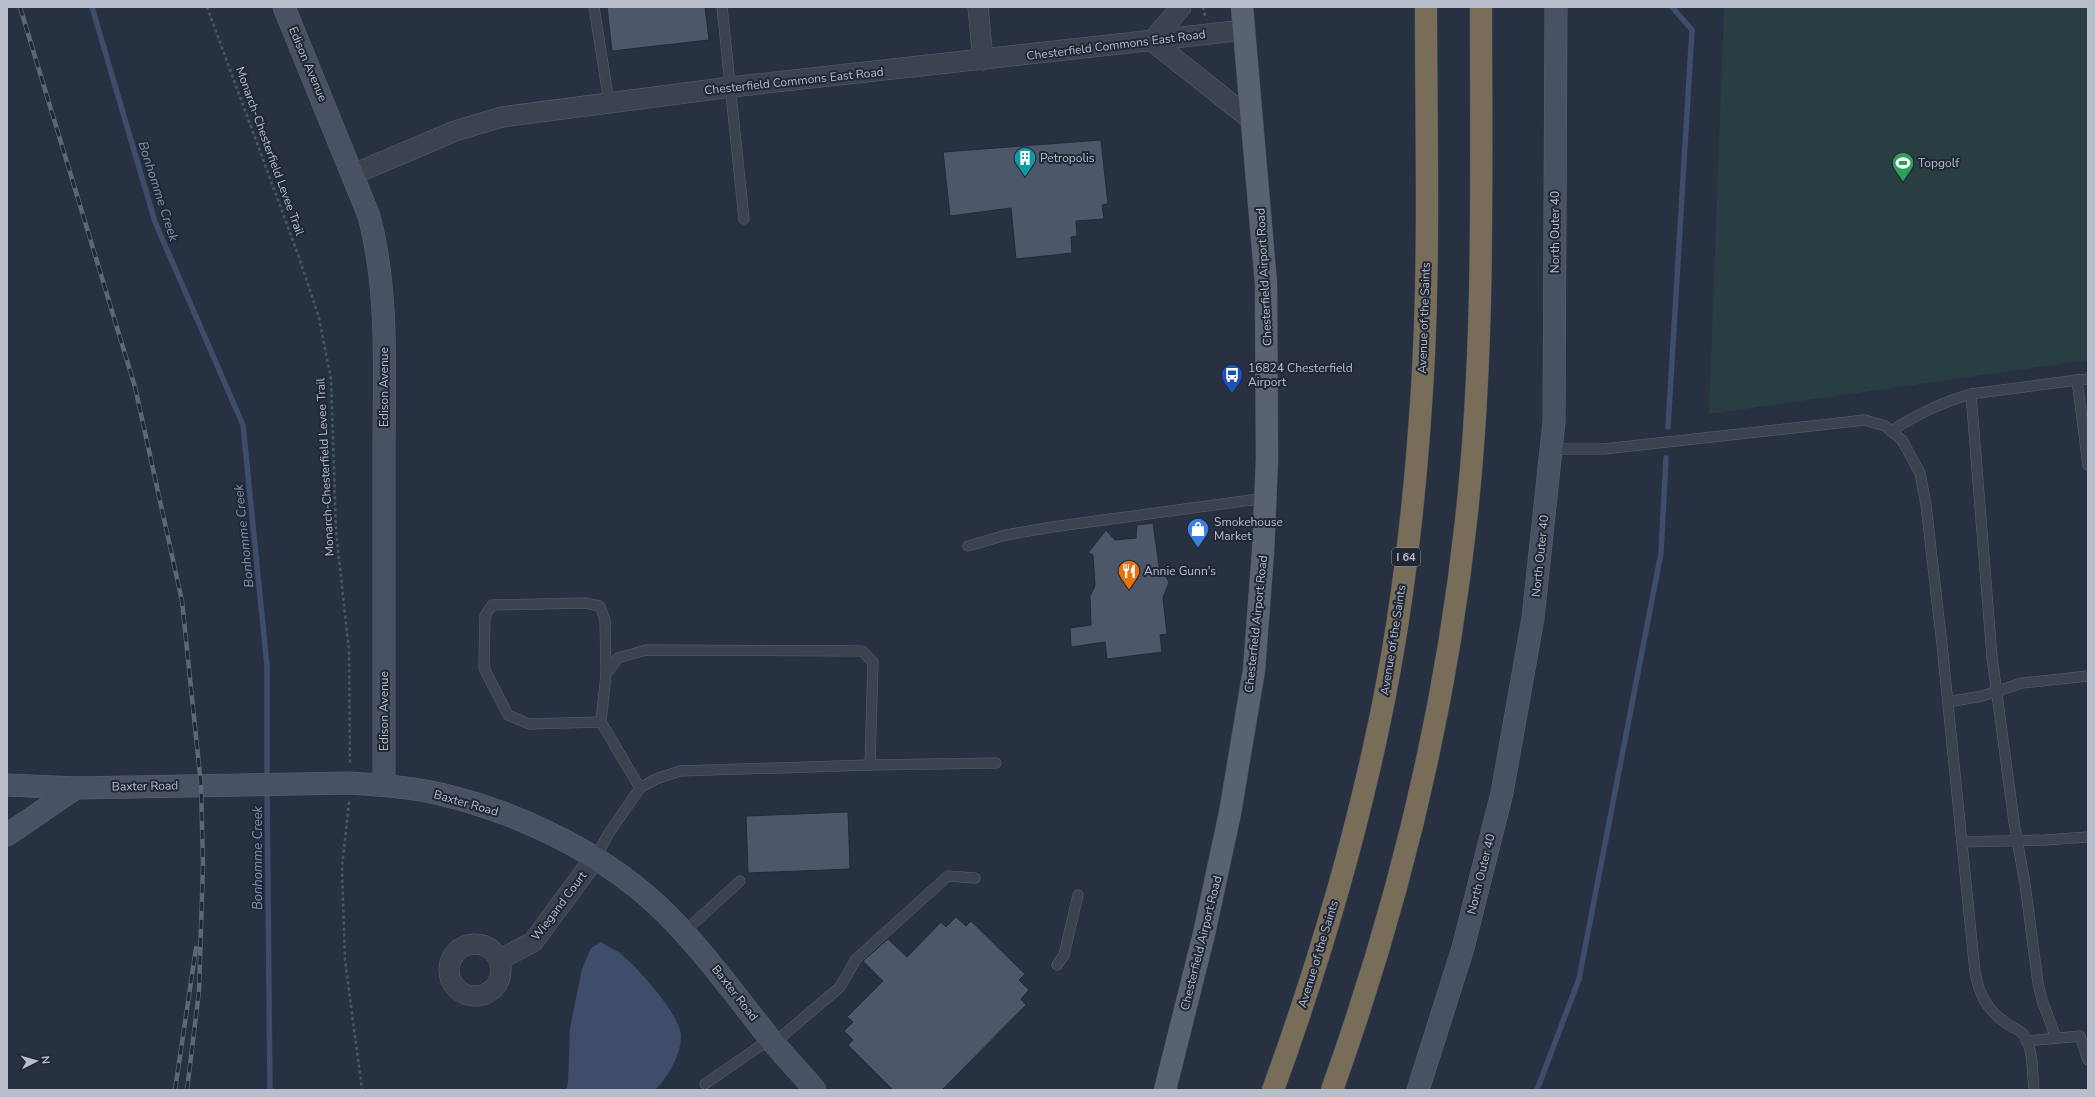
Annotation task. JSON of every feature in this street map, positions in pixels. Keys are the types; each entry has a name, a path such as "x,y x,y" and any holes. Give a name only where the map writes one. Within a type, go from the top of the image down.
{"highway":[{"name":"Avenue of the Saints","path":"1273,1090 1324,938 1354,827 1378,729 1401,594 1417,458 1422,387 1426,249 1426,7"},
{"path":"1332,1090 1379,950 1403,860 1434,728 1458,583 1472,460 1480,314 1481,7"}],"main road":[{"name":"Chesterfield Airport Road","path":"1165,1090 1204,934 1232,806 1254,670 1266,498 1268,370 1266,284 1242,7"}],"street":[{"name":"Edison Avenue","path":"284,7 354,174 369,216 377,245 382,284 384,367 384,785"},
{"path":"978,7 983,60"},
{"path":"1181,7 1152,41 1253,121"},
{"name":"North Outer 40","path":"1418,1090 1463,948 1502,793 1533,618 1554,414 1556,7"},
{"name":"Chesterfield Commons East Road","path":"354,174 455,131 502,117 731,87 1245,30"},
{"name":"Baxter Road","path":"7,785 76,788 318,783 384,785 439,794 480,805 536,828 595,858 655,904 684,932 743,1002 772,1041 815,1090"},
{"path":"7,836 76,788"},
{"name":"Wiegand Court","path":"499,960 533,942 595,858"}],"lane":[{"path":"594,7 609,102"},
{"path":"722,7 744,219"},
{"path":"1891,431 1915,416 1937,406 1971,394 2088,378"},
{"path":"2077,380 2088,465"},
{"path":"1971,394 1992,657 2038,983 2042,1000 2056,1038"},
{"path":"1551,449 1611,448 1865,420 1885,426 1902,440 1920,473 1926,505 1948,702 1975,972 1979,991 1985,1004 2005,1023 2022,1033 2026,1041 2031,1060 2034,1090"},
{"path":"968,546 1006,535 1044,528 1266,498"},
{"path":"601,722 529,724 508,715 484,668 485,616 492,605 585,603 600,606 605,620 606,674 601,722 640,788"},
{"path":"606,674 618,658 646,650 862,651 873,662 870,765"},
{"path":"1948,702 1998,691 2022,683 2088,676"},
{"path":"595,858 640,788 656,779 680,771 996,763"},
{"path":"1962,842 2088,837"},
{"path":"705,1084 772,1041 840,987 856,958 948,876 975,878"},
{"path":"684,932 740,881"},
{"path":"1057,965 1064,955 1078,895"},
{"path":"2026,1041 2080,1036 2088,1060"}],"path":[{"name":"Monarch-Chesterfield Levee Trail","path":"207,7 300,260 319,318 331,379 336,531 349,651 350,754"},
{"path":"1203,7 1205,18"},
{"path":"349,799 342,867 345,960 362,1090"}],"green space":[{"name":"Topgolf","path":"1724,7 2088,7 2088,360 1709,414"}],"water":[{"path":"601,942 620,953 636,968 666,1004 679,1027 681,1036 679,1051 665,1079 655,1090 566,1090 568,1083 570,1028 582,969 591,948"}],"building":[{"path":"607,7 705,7 709,40 612,51"},
{"name":"Petropolis","path":"1101,140 1108,204 1102,205 1104,219 1076,221 1077,236 1071,237 1072,253 1016,259 1011,208 950,216 943,152"},
{"name":"Annie Gunn's","path":"1153,523 1159,566 1169,582 1163,598 1167,634 1160,635 1162,652 1107,659 1105,642 1071,647 1070,628 1091,625 1090,596 1095,586 1093,555 1088,553 1106,530 1115,540 1136,538 1137,525"},
{"path":"848,812 850,869 748,873 746,816"},
{"path":"956,917 966,926 971,921 1025,974 1019,980 1029,990 1021,999 1026,1005 942,1090 893,1090 848,1045 853,1040 844,1031 853,1022 847,1017 883,981 863,961 888,939 907,957 941,922 946,927"}],"waterway":[{"name":"Bonhomme Creek","path":"92,7 155,222 243,425 267,666 267,780"},
{"path":"1668,427 1692,30 1672,7"},
{"path":"1537,1090 1579,979 1661,553 1666,458"},
{"name":"Bonhomme Creek","path":"267,789 270,1090"}],"railway":[{"path":"20,7 135,387 182,601 201,785 203,865 199,991 187,1090"},
{"path":"175,1090 196,948"}],"place":[{"name":"Petropolis","path":"1025,178"},
{"name":"Topgolf","path":"1903,182"},
{"name":"16824 Chesterfield Airport","path":"1232,394"},
{"name":"Smokehouse Market","path":"1198,548"},
{"name":"Annie Gunn's","path":"1129,590"}]}
